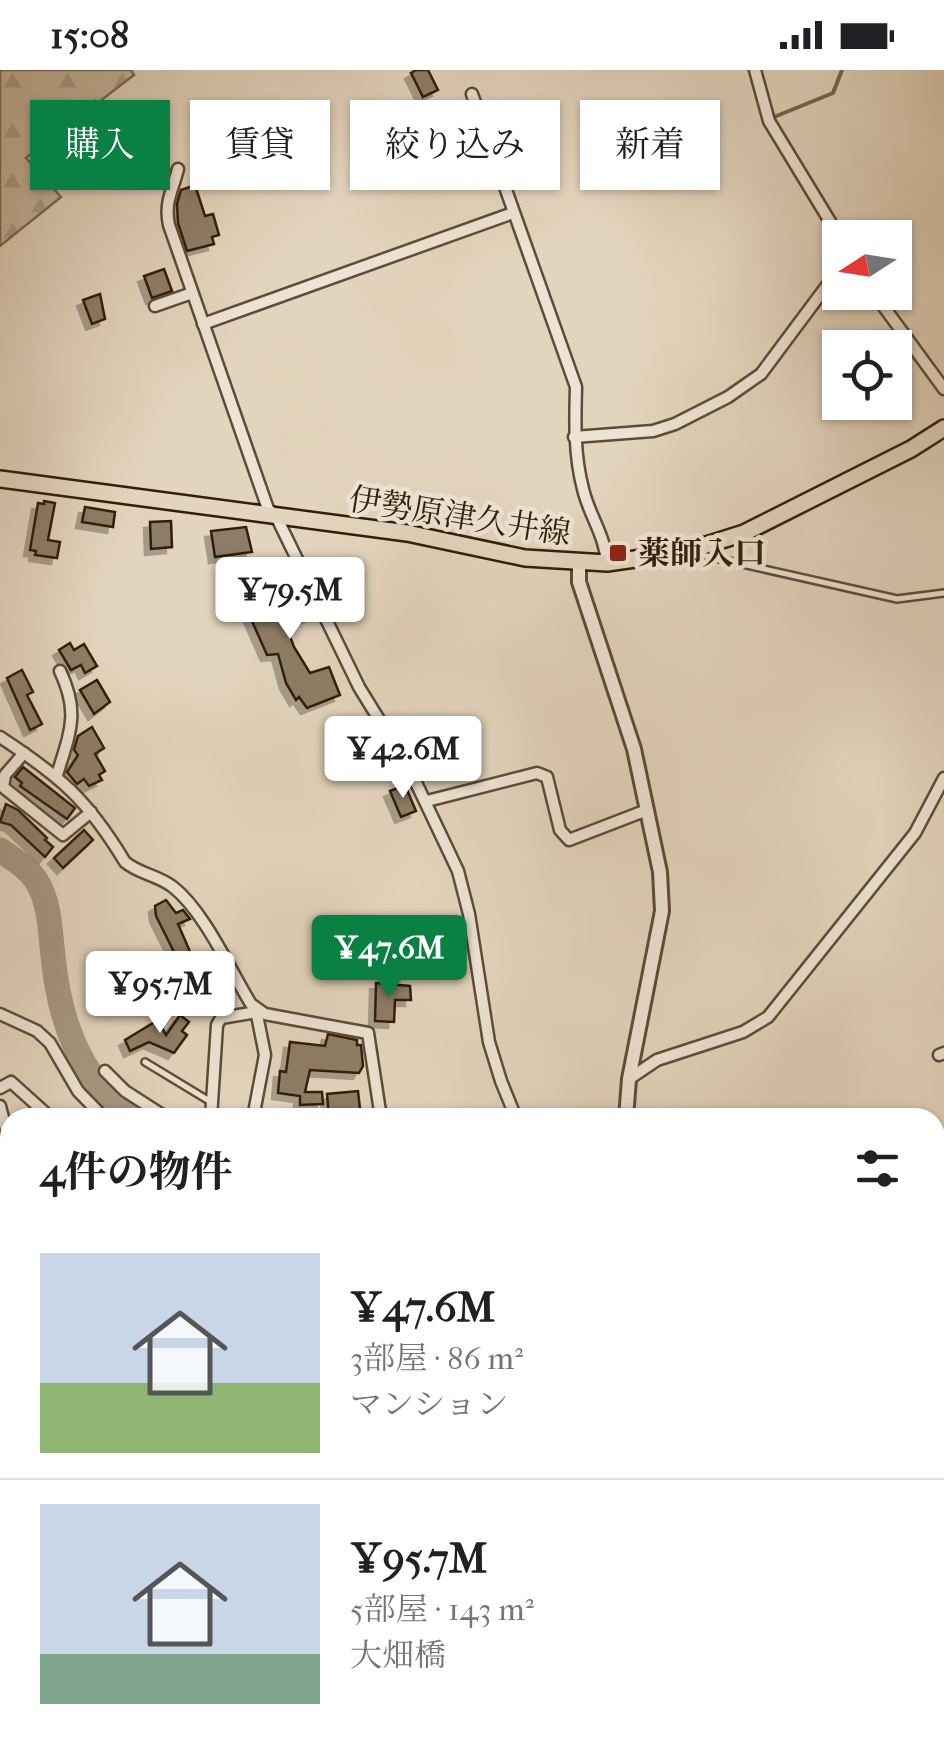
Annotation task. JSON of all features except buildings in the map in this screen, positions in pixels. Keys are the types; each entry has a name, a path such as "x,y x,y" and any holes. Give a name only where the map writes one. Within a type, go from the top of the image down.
{"main road":[{"name":"伊勢原津久井線","path":"0,479 407,533 526,558 607,563 698,548 767,523 944,428"}],"street":[{"path":"755,70 769,122 829,220"},
{"path":"472,94 576,387 574,437 583,491 600,528 607,563"},
{"path":"178,169 166,212 268,509 276,516 360,687 426,801 465,892 489,1042 512,1108"},
{"path":"203,324 513,213"},
{"path":"155,306 192,292"},
{"path":"574,437 653,431 728,396 762,374 822,292"},
{"path":"885,310 944,389"},
{"path":"579,563 579,582 634,749 660,872 662,911 627,1108"},
{"path":"57,775 74,716 70,692 60,671"},
{"path":"0,736 57,775 91,812 134,870 174,888 197,911 256,1010 266,1055 255,1108"},
{"path":"24,752 5,775 2,787 63,835 91,812"},
{"path":"426,801 537,773 547,777 560,830 569,840 647,810"},
{"path":"629,1079 657,1060 743,1032 768,1016 915,833 944,778"},
{"path":"212,1108 216,1025 221,1018 256,1010 368,1033 379,1108"},
{"path":"0,1014 37,1031 50,1042 78,1091 94,1108"},
{"path":"105,1072 137,1108"},
{"path":"0,1088 11,1082 41,1108"}],"lane":[{"path":"698,548 702,555 897,600 944,593"},
{"path":"145,1062 212,1102"}],"green space":[{"path":"0,70 131,70 134,75 101,100 30,100 30,155 26,158 30,162 30,190 55,190 61,197 0,246"}],"waterway":[{"path":"774,117 833,93 842,70"},
{"path":"0,850 32,875 41,889 67,1025 87,1068 122,1108"}],"place":[{"name":"薬師入口","path":"618,553"}]}
